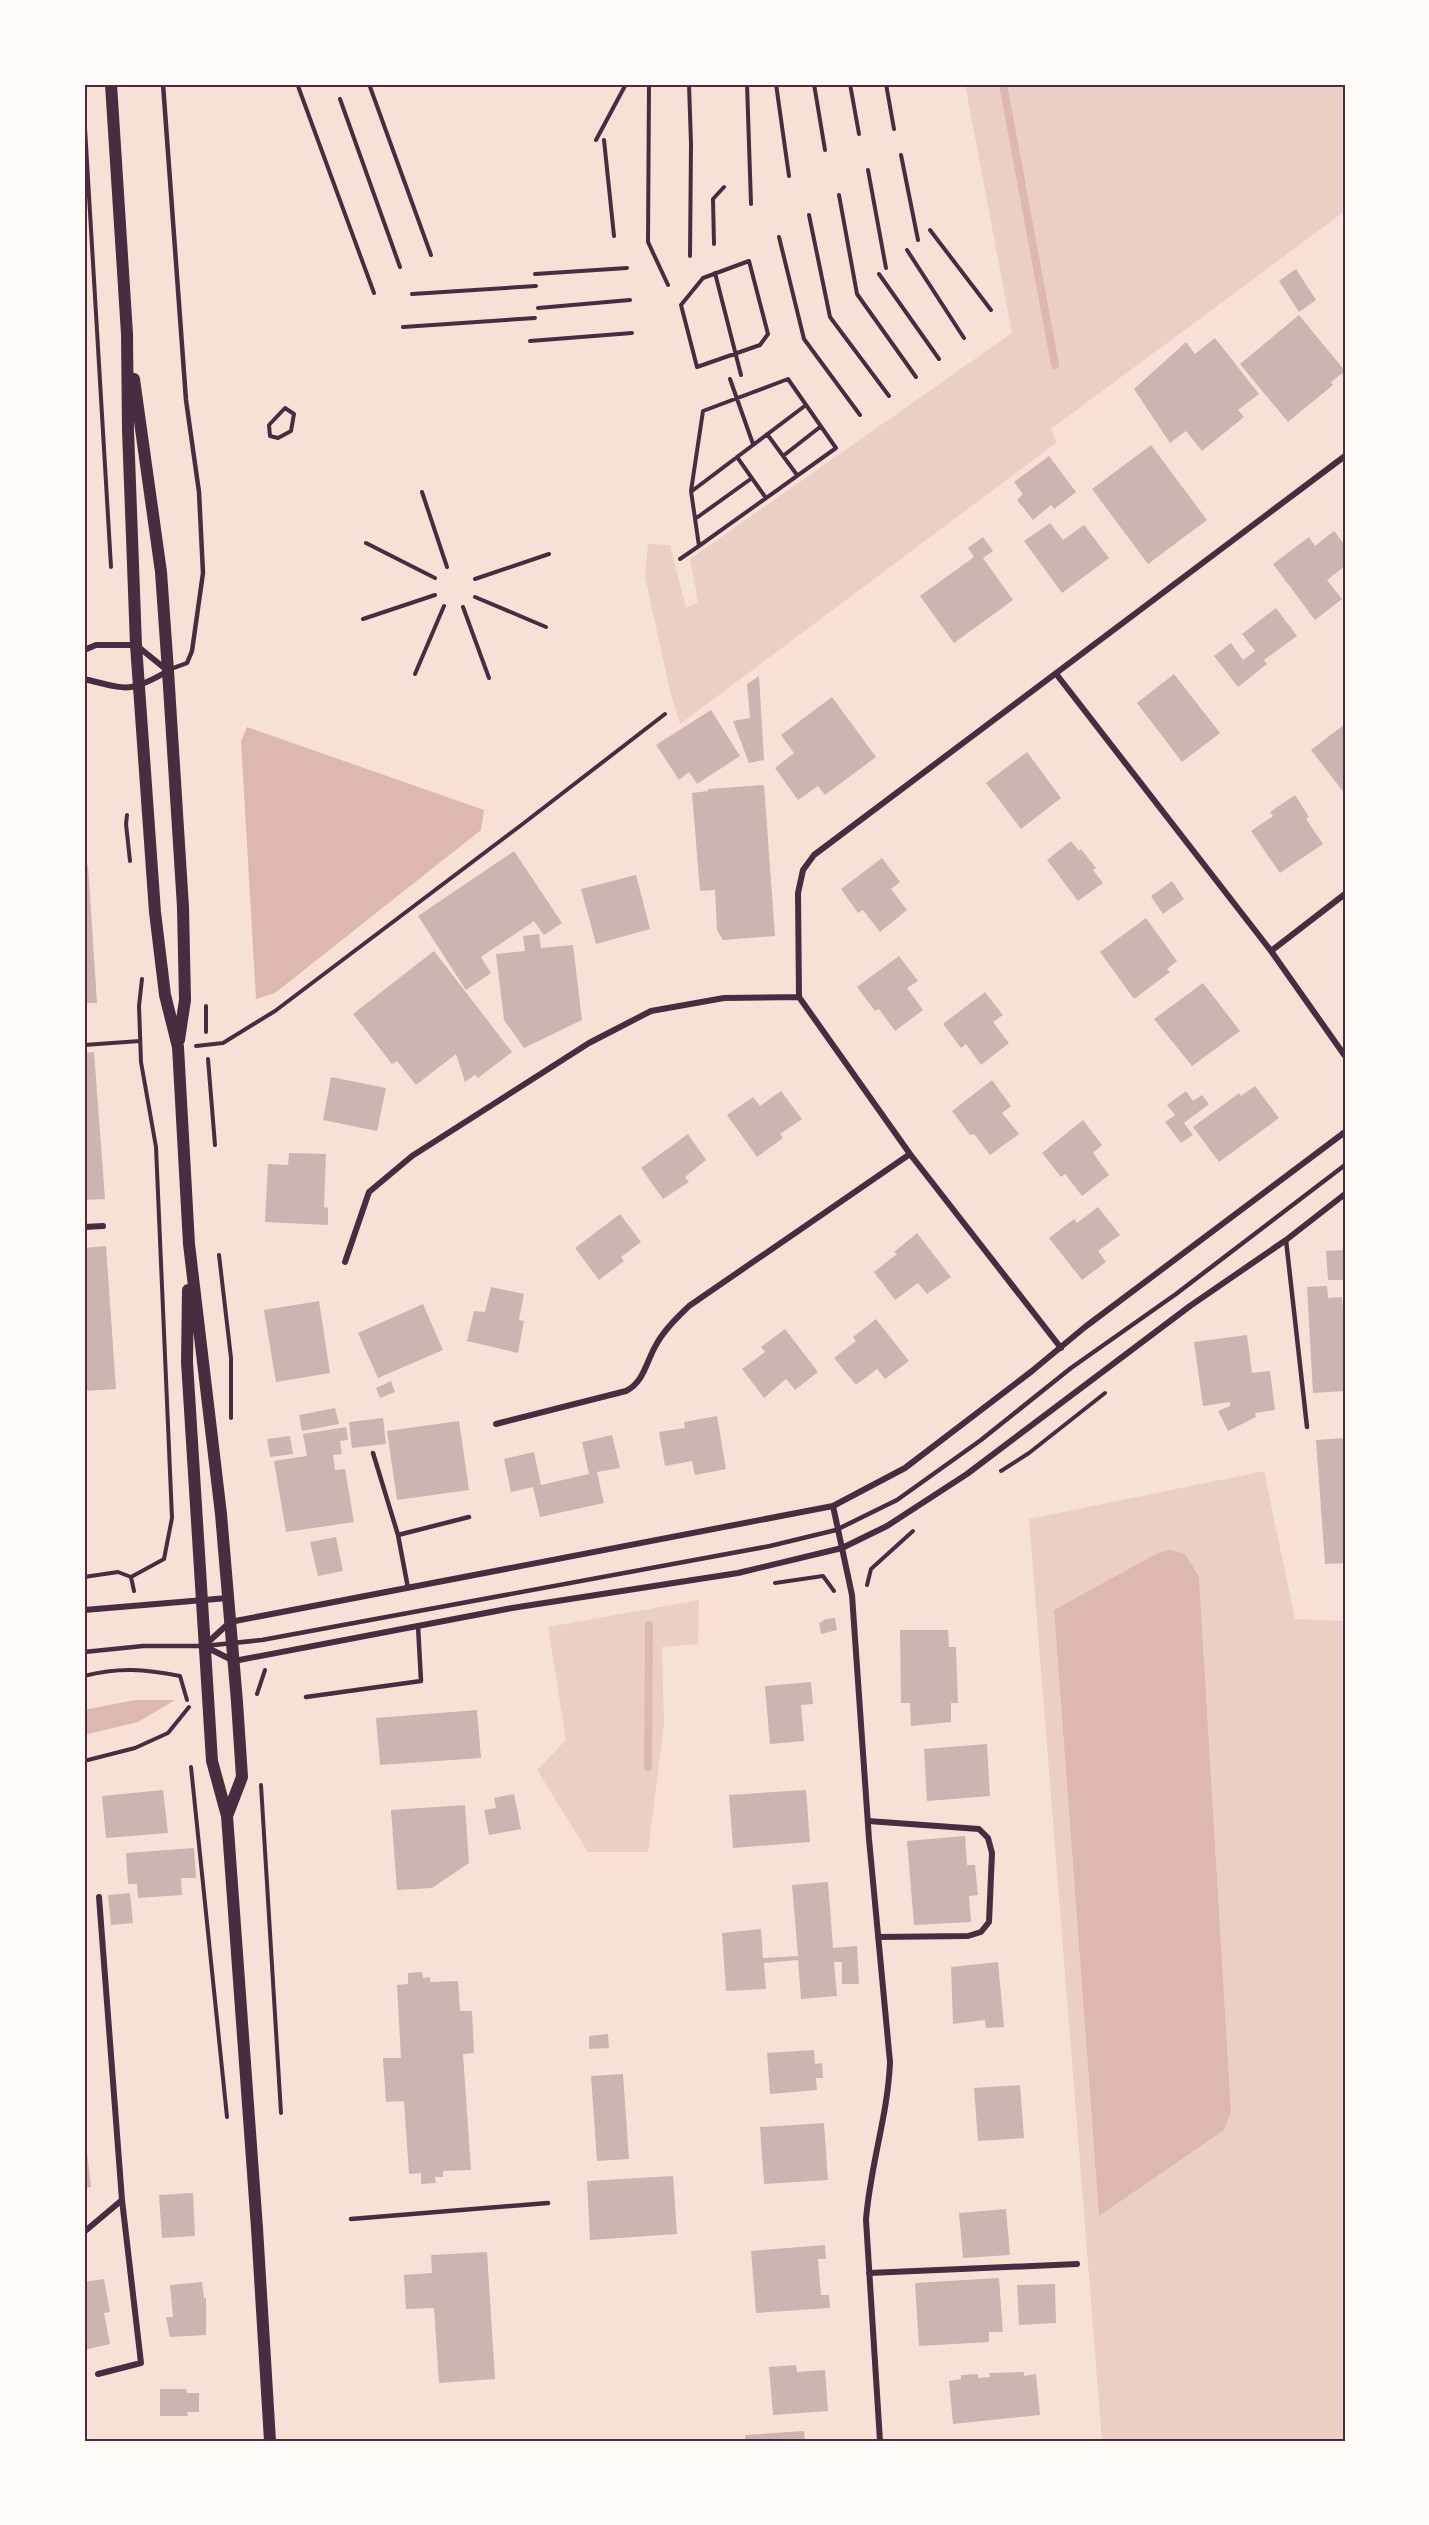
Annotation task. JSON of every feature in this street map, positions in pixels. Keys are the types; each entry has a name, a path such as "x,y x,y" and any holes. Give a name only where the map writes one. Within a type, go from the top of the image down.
{"main road":[{"path":"111,84 127,334 136,645 155,912 165,995 178,1047 189,1244 228,1598 242,1776 227,1816"},
{"path":"127,334 161,572 183,907 185,1000 178,1047"},
{"path":"189,1244 186,1362 204,1646 212,1761 227,1816 270,2441"}],"street":[{"path":"1061,1348 910,1154 799,997 798,893 803,870 814,855 1057,675 1345,456"},
{"path":"84,650 96,645 136,645 168,671 140,687 124,688 84,679"},
{"path":"1057,675 1270,951 1345,1056"},
{"path":"1270,951 1345,894"},
{"path":"345,1262 369,1192 412,1156 590,1043 651,1011 724,998 799,997"},
{"path":"1345,1132 1084,1327 1061,1348 906,1468 833,1506 230,1622 204,1646 234,1661 418,1626 738,1573 842,1548 887,1526 967,1474 1190,1306 1286,1240 1345,1194"},
{"path":"496,1424 626,1391 636,1386 655,1346 689,1306 910,1154"},
{"path":"84,1227 103,1226"},
{"path":"833,1506 853,1605 868,1821 890,2062 888,2091 868,2190 866,2220 880,2441"},
{"path":"84,1610 228,1598"},
{"path":"868,1821 979,1829 988,1838 992,1853 989,1922 981,1932 968,1936 878,1937"},
{"path":"98,2374 141,2363 122,2200 99,1897"},
{"path":"84,2232 122,2200"},
{"path":"869,2273 1077,2264"}],"lane":[{"path":"164,84 186,400 199,492 203,573 192,651 187,663 168,671"},
{"path":"84,1652 143,1646 204,1646 232,1643 770,1546 838,1529 907,1494 981,1440 1071,1368 1176,1294 1345,1165"},
{"path":"1286,1240 1307,1428"},
{"path":"373,1453 398,1535 408,1588"},
{"path":"398,1535 469,1517"},
{"path":"306,1697 421,1681 418,1626"},
{"path":"351,2219 548,2203"}],"path":[{"path":"369,84 431,255"},
{"path":"596,140 626,84"},
{"path":"649,84 648,242 668,285"},
{"path":"689,84 690,256"},
{"path":"747,84 752,204"},
{"path":"776,84 789,176"},
{"path":"814,84 825,150"},
{"path":"850,84 859,134"},
{"path":"886,84 894,129"},
{"path":"298,86 374,293"},
{"path":"340,99 400,267"},
{"path":"84,111 112,574"},
{"path":"604,140 614,236"},
{"path":"901,154 918,240"},
{"path":"868,170 886,268"},
{"path":"714,244 713,199 724,187"},
{"path":"839,195 857,294 916,377"},
{"path":"809,215 830,317 889,396"},
{"path":"930,230 991,310"},
{"path":"779,237 804,339 860,416"},
{"path":"907,250 964,338"},
{"path":"749,261 768,334 760,345 697,367 681,305 703,278 715,273 749,261"},
{"path":"535,274 627,268"},
{"path":"715,273 741,375"},
{"path":"879,274 939,359"},
{"path":"412,294 536,286"},
{"path":"538,308 630,300"},
{"path":"403,327 535,318"},
{"path":"530,341 632,333"},
{"path":"730,379 753,444"},
{"path":"681,559 836,448 788,379 703,411 691,491 699,546"},
{"path":"691,491 806,405"},
{"path":"285,408 294,414 291,431 278,438 270,436 269,425 285,408"},
{"path":"783,456 821,427"},
{"path":"767,434 797,475"},
{"path":"736,457 766,498"},
{"path":"695,519 752,478"},
{"path":"422,492 447,567"},
{"path":"366,543 435,578"},
{"path":"475,579 549,554"},
{"path":"363,619 435,595"},
{"path":"475,597 546,627"},
{"path":"415,674 444,606"},
{"path":"463,608 489,678"},
{"path":"178,1047 223,1043 275,1011 665,714"},
{"path":"129,806 126,824 131,870"},
{"path":"84,1577 118,1572 131,1578 164,1558 172,1518 156,1147 141,1062 139,1006 142,974"},
{"path":"84,1045 140,1041"},
{"path":"208,1059 215,1145"},
{"path":"219,1255 231,1359 231,1426"},
{"path":"255,1701 266,1668"},
{"path":"84,1676 102,1671 147,1669 180,1676 191,1717"},
{"path":"84,1761 135,1748 168,1733 189,1707"},
{"path":"191,1764 228,2122"},
{"path":"260,1777 281,2113"}],"shaded area":[{"path":"965,84 1345,84 1345,211 1051,429 1057,442 680,724 670,691 645,577 648,544 670,545 686,608 698,602 690,559 1012,333"},
{"path":"247,727 484,810 481,830 275,993 256,999 241,741"},
{"path":"1264,1471 1295,1619 1345,1621 1345,2441 1102,2441 1029,1519","holes":["1185,1554 1199,1576 1231,2112 1099,2216 1054,1610"]},
{"path":"1170,1550 1185,1554 1199,1576 1231,2112 1224,2130 1099,2216 1054,1610 1156,1554"},
{"path":"699,1600 698,1644 662,1647 664,1723 648,1852 588,1852 537,1770 566,1740 548,1627"},
{"path":"135,1700 175,1700 138,1722 84,1735 84,1710"}],"building":[{"path":"1296,269 1316,300 1299,312 1279,281"},
{"path":"1299,315 1345,371 1331,382 1333,385 1288,422 1240,364"},
{"path":"1215,338 1259,394 1238,410 1244,417 1202,451 1186,431 1170,443 1134,389 1186,342 1195,354"},
{"path":"1151,445 1207,520 1148,564 1092,489"},
{"path":"1049,456 1076,492 1054,509 1051,505 1033,520 1017,500 1023,494 1014,482"},
{"path":"1050,523 1063,540 1084,525 1109,558 1062,593 1024,541"},
{"path":"1334,531 1345,545 1345,566 1327,580 1342,599 1315,620 1273,564 1309,537 1315,546"},
{"path":"983,537 993,551 983,558 1013,600 954,643 920,596 974,557 968,548"},
{"path":"1276,608 1297,636 1264,660 1267,664 1238,687 1214,656 1231,643 1243,660 1255,651 1242,634"},
{"path":"1174,674 1220,733 1182,762 1137,703"},
{"path":"759,676 764,760 749,763 733,721 750,718 747,684"},
{"path":"832,697 876,757 825,795 818,786 798,800 775,768 794,753 781,735"},
{"path":"711,710 740,756 697,784 689,772 679,780 656,745"},
{"path":"1345,724 1345,794 1311,750"},
{"path":"1027,752 1061,798 1021,829 986,783"},
{"path":"764,785 775,936 723,940 717,930 715,890 700,891 692,793 708,791 708,789"},
{"path":"1295,795 1309,817 1306,819 1323,844 1280,873 1251,831 1273,816 1270,812"},
{"path":"1071,841 1079,851 1081,849 1096,868 1093,870 1103,883 1078,901 1047,860"},
{"path":"514,851 562,923 544,935 534,921 481,957 491,973 466,990 418,916"},
{"path":"882,858 900,882 891,889 907,910 880,932 863,910 858,913 841,889"},
{"path":"84,865 88,865 97,1003 84,1003"},
{"path":"636,875 650,929 596,944 581,889"},
{"path":"1172,881 1184,899 1163,914 1151,896"},
{"path":"1146,918 1177,961 1167,969 1170,972 1134,999 1100,952"},
{"path":"539,934 541,948 573,945 582,1020 524,1048 504,1020 496,954 525,951 523,936"},
{"path":"434,951 512,1052 478,1078 475,1075 465,1082 456,1054 416,1085 397,1061 392,1064 353,1014"},
{"path":"899,956 918,981 907,988 923,1010 895,1031 879,1009 875,1011 857,987"},
{"path":"1203,983 1240,1031 1192,1066 1154,1019"},
{"path":"985,992 1003,1015 993,1022 1009,1043 981,1065 966,1044 961,1048 943,1024"},
{"path":"94,1052 105,1199 84,1200 84,1053"},
{"path":"331,1077 386,1088 377,1131 323,1120"},
{"path":"992,1080 1011,1106 1002,1113 1019,1134 990,1155 974,1134 970,1135 952,1111"},
{"path":"1255,1086 1279,1118 1219,1162 1193,1127 1239,1093 1241,1096"},
{"path":"781,1091 802,1119 780,1134 783,1138 757,1157 727,1115 753,1097 760,1106"},
{"path":"1186,1091 1193,1101 1202,1095 1209,1104 1184,1123 1193,1135 1181,1143 1165,1122 1175,1115 1167,1105"},
{"path":"1083,1120 1102,1145 1093,1153 1109,1175 1082,1196 1065,1174 1061,1177 1042,1153"},
{"path":"688,1134 706,1160 685,1177 689,1182 663,1199 641,1168"},
{"path":"289,1153 326,1154 324,1207 328,1208 328,1225 265,1222 268,1164 288,1165"},
{"path":"1098,1207 1120,1235 1098,1251 1106,1262 1082,1280 1049,1238 1074,1219 1077,1223"},
{"path":"620,1214 641,1242 621,1257 624,1261 599,1280 575,1248"},
{"path":"917,1233 951,1277 927,1294 918,1283 895,1300 874,1272 897,1254 894,1252"},
{"path":"106,1246 116,1389 84,1391 84,1248"},
{"path":"1345,1250 1345,1280 1328,1280 1326,1251"},
{"path":"1327,1286 1328,1298 1342,1297 1345,1323 1345,1391 1313,1393 1307,1287"},
{"path":"491,1287 524,1294 519,1320 524,1321 518,1353 467,1341 474,1311 485,1312"},
{"path":"319,1301 330,1373 276,1382 264,1310"},
{"path":"423,1304 443,1350 378,1378 358,1333"},
{"path":"876,1319 909,1361 885,1379 877,1369 856,1385 834,1358 856,1341 853,1337"},
{"path":"785,1329 818,1372 795,1390 786,1379 764,1398 742,1369 765,1352 761,1347"},
{"path":"1247,1335 1252,1373 1270,1371 1275,1410 1255,1413 1256,1417 1228,1431 1218,1411 1230,1406 1230,1402 1203,1406 1194,1342"},
{"path":"391,1381 395,1392 380,1398 376,1388"},
{"path":"335,1408 339,1424 302,1431 299,1415"},
{"path":"717,1416 726,1469 695,1475 692,1461 665,1466 659,1432 685,1428 684,1422"},
{"path":"383,1418 386,1444 352,1448 349,1422"},
{"path":"459,1421 469,1490 397,1500 387,1431"},
{"path":"346,1427 348,1440 340,1441 342,1454 333,1455 335,1470 345,1469 354,1522 286,1532 274,1461 307,1456 303,1434"},
{"path":"612,1435 620,1468 597,1472 604,1503 540,1517 533,1487 511,1492 504,1459 534,1452 541,1485 589,1474 582,1442"},
{"path":"290,1436 293,1454 270,1457 267,1439"},
{"path":"1345,1438 1345,1563 1325,1564 1316,1440"},
{"path":"336,1537 343,1571 318,1576 310,1542"},
{"path":"835,1618 837,1630 821,1634 819,1623"},
{"path":"900,1630 948,1630 949,1647 956,1647 958,1703 951,1703 951,1722 911,1726 910,1703 901,1703"},
{"path":"811,1682 813,1704 801,1705 804,1741 770,1744 765,1686"},
{"path":"477,1710 481,1758 380,1765 376,1718"},
{"path":"987,1744 990,1796 927,1801 924,1749"},
{"path":"163,1790 168,1833 106,1838 102,1796"},
{"path":"806,1790 810,1842 733,1848 729,1795"},
{"path":"514,1794 521,1829 489,1835 484,1810 496,1808 494,1798"},
{"path":"465,1805 469,1863 432,1888 397,1890 391,1810"},
{"path":"965,1836 967,1865 975,1865 978,1895 969,1896 971,1922 914,1925 907,1841"},
{"path":"194,1848 196,1878 181,1878 182,1895 138,1898 137,1884 128,1884 126,1853"},
{"path":"828,1882 833,1948 857,1946 859,1984 842,1984 842,1962 834,1962 837,1996 801,1999 798,1960 764,1963 766,1989 726,1991 722,1933 761,1929 763,1958 798,1956 792,1885"},
{"path":"130,1893 133,1923 111,1925 108,1895"},
{"path":"998,1962 1004,2027 986,2028 985,2020 953,2024 951,1967"},
{"path":"422,1972 423,1978 430,1977 430,1982 458,1981 460,2011 472,2011 474,2053 463,2054 471,2170 443,2171 443,2177 435,2177 436,2183 421,2184 421,2173 409,2174 404,2101 386,2102 383,2058 401,2058 397,1985 408,1984 408,1973"},
{"path":"608,2034 609,2048 589,2049 589,2036"},
{"path":"814,2050 815,2064 822,2063 823,2078 816,2078 817,2090 770,2094 767,2053"},
{"path":"623,2074 629,2159 597,2161 591,2076"},
{"path":"1020,2085 1024,2138 978,2141 974,2088"},
{"path":"824,2123 828,2180 764,2184 760,2127"},
{"path":"84,2127 91,2187 84,2188"},
{"path":"673,2176 677,2234 590,2240 587,2181"},
{"path":"193,2193 195,2236 162,2238 159,2195"},
{"path":"1006,2209 1010,2255 963,2258 959,2213"},
{"path":"825,2245 826,2259 818,2259 821,2295 829,2295 830,2308 756,2313 751,2251"},
{"path":"487,2252 495,2379 439,2383 434,2308 406,2309 404,2275 432,2273 431,2255"},
{"path":"999,2278 1003,2332 989,2332 989,2342 919,2346 915,2283"},
{"path":"104,2279 110,2312 104,2313 110,2344 84,2350 84,2282"},
{"path":"202,2282 204,2298 206,2298 206,2335 170,2337 166,2317 173,2317 170,2285"},
{"path":"1055,2284 1056,2323 1019,2325 1017,2285"},
{"path":"796,2365 797,2372 825,2370 828,2411 773,2415 769,2367"},
{"path":"1024,2372 1024,2376 1036,2374 1040,2415 953,2424 949,2381 961,2379 961,2375 978,2374 978,2378 990,2377 989,2373"},
{"path":"160,2389 186,2389 187,2393 199,2393 199,2412 187,2412 188,2416 160,2416"},
{"path":"804,2431 805,2441 746,2441 745,2435"}],"waterway":[{"path":"1003,84 1055,365"},
{"path":"648,1767 649,1625"}]}
